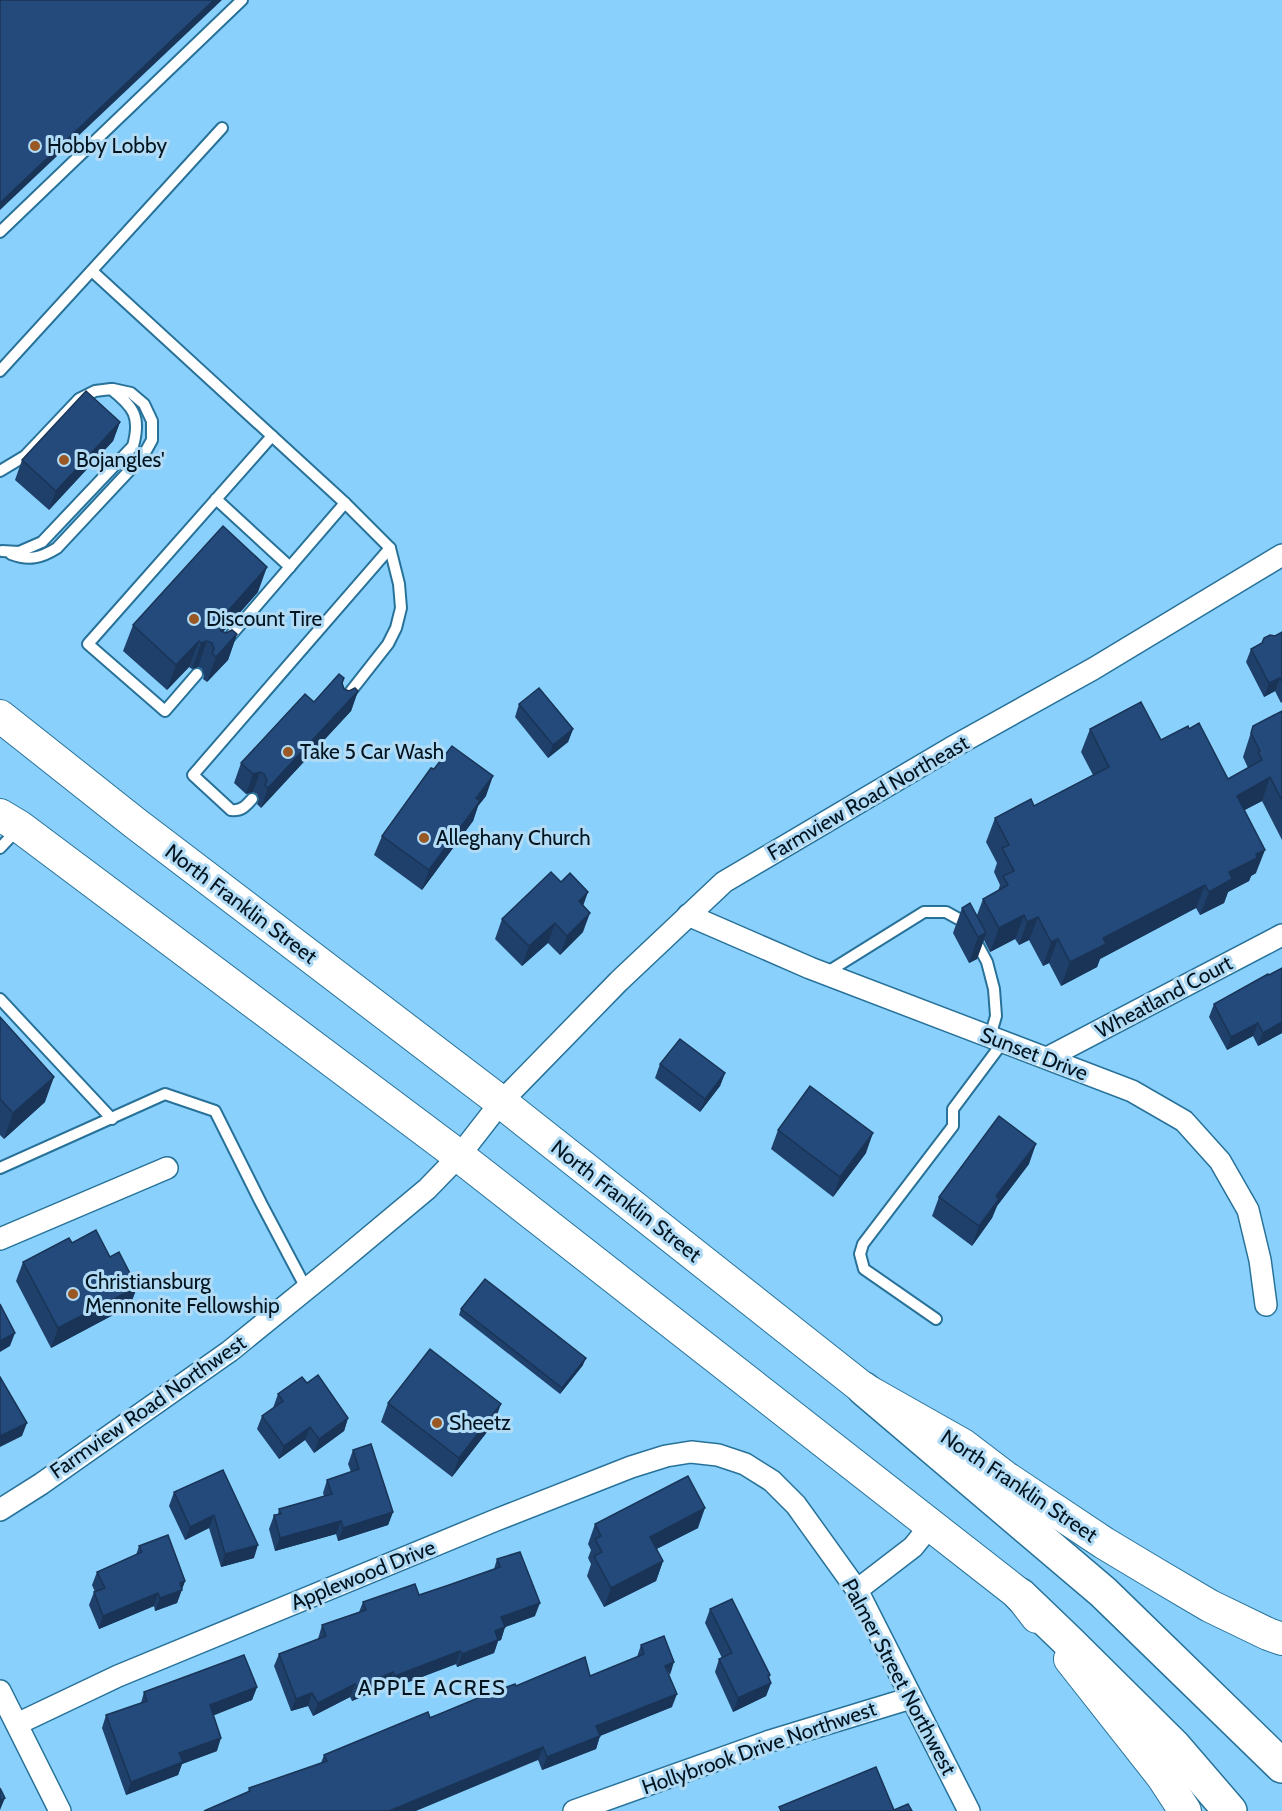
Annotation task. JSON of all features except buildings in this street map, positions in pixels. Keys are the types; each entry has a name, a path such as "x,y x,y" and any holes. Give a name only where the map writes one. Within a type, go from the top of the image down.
{"highway":[{"path":"864,1389 1103,1592 1282,1766"},
{"path":"1020,1595 1174,1746 1230,1811"}],"main road":[{"name":"North Franklin Street","path":"0,716 135,823 501,1102 864,1389 963,1445 1005,1477 1104,1543 1154,1573 1210,1606 1282,1639"},
{"path":"7,830 459,1156 1020,1595 1162,1776 1185,1811"}],"street":[{"name":"Farmview Road Northeast","path":"501,1102 619,981 724,882 951,748 1093,669 1282,555"},
{"name":"Sunset Drive","path":"688,915 825,974 1141,1096 1184,1121 1220,1161 1248,1210 1260,1260 1266,1305"},
{"name":"Wheatland Court","path":"1047,1058 1282,935"},
{"name":"Farmview Road Northwest","path":"0,1510 154,1406 230,1351 306,1290 427,1188 459,1156 501,1102"},
{"path":"0,1239 167,1168"},
{"name":"Applewood Drive","path":"17,1724 118,1676 496,1520 632,1467 666,1456 691,1452 718,1455"},
{"name":"Palmer Street Northwest","path":"718,1455 745,1464 772,1482 796,1505 857,1590 969,1811"},
{"path":"857,1590 913,1546 930,1526"},
{"path":"0,1691 60,1811"},
{"name":"Hollybrook Drive Northwest","path":"574,1811 770,1741 911,1698"}],"lane":[{"path":"0,231 242,0"},
{"path":"0,371 222,128"},
{"path":"92,271 345,503 390,548 399,584 401,608 396,628 388,644 342,703"},
{"path":"0,471 25,456 79,399 95,391 111,389 131,393 144,404 152,421 152,440 143,456 57,548 44,556 22,558 2,551 19,552 42,542 133,446 137,431 135,415 126,401 111,389"},
{"path":"197,674 165,711 88,644 272,436"},
{"path":"216,500 290,567"},
{"path":"217,651 345,503"},
{"path":"252,799 244,808 237,811 231,810 193,775 390,548"},
{"path":"825,974 924,912 946,912 966,923 987,962 994,989 997,1039 953,1109 953,1126 869,1235 860,1254 864,1269 936,1319"},
{"path":"0,999 112,1119"},
{"path":"0,1168 165,1094 215,1111 306,1290"}],"place":[{"name":"Hobby Lobby","path":"35,146"},
{"name":"Bojangles'","path":"64,460"},
{"name":"Discount Tire","path":"194,619"},
{"name":"Take 5 Car Wash","path":"288,752"},
{"name":"Alleghany Church","path":"424,838"},
{"name":"Christiansburg Mennonite Fellowship","path":"73,1294"},
{"name":"Sheetz","path":"437,1423"}],"district":[{"name":"APPLE ACRES","path":"432,1687"}]}
